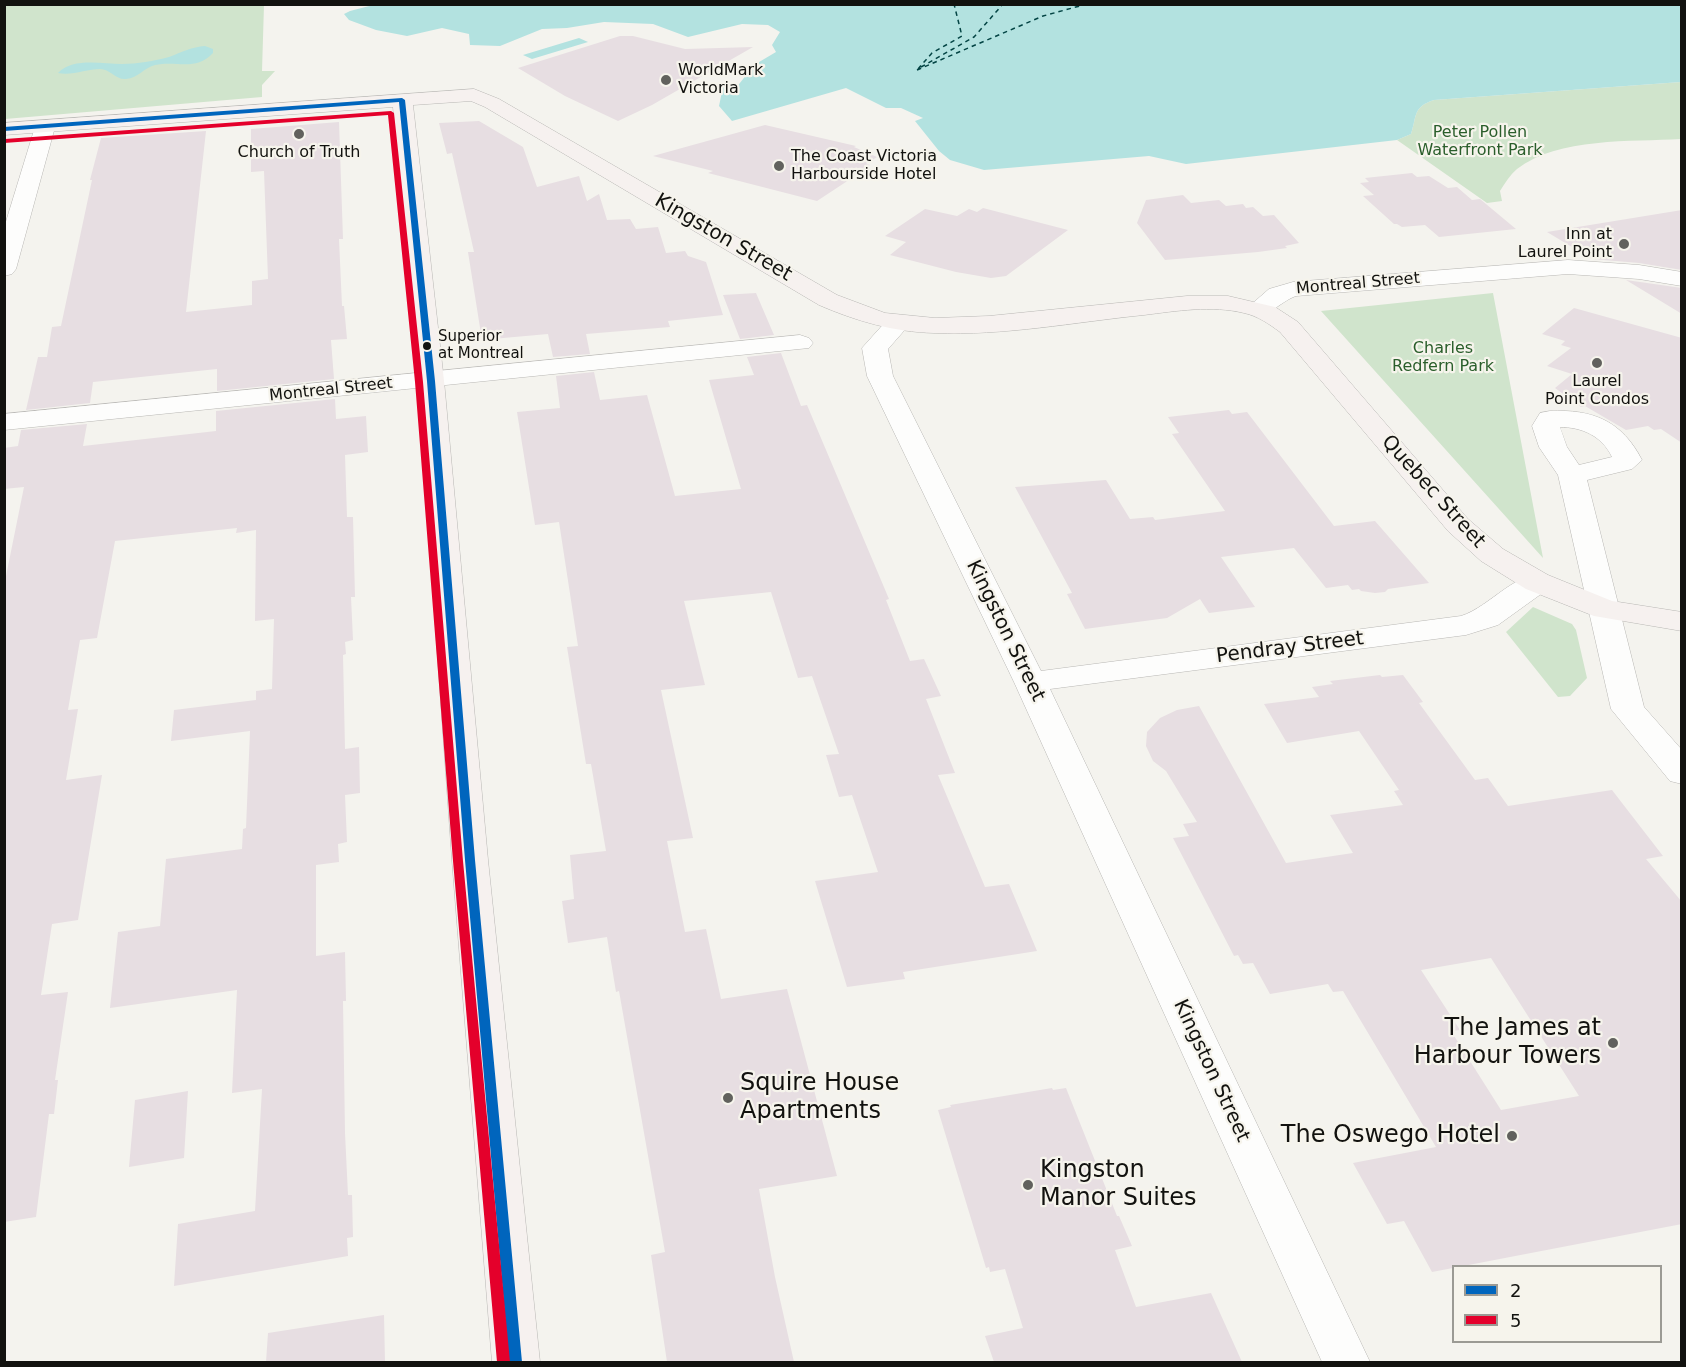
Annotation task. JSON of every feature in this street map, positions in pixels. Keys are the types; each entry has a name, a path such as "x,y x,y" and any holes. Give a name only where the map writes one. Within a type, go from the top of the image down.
{"street":[{"name":"Kingston Street","path":"4,129 466,94 492,103 828,300 860,314 897,324 875,348 880,376 1030,682 1346,1362"},
{"path":"402,99 431,381 469,848 516,1362"},
{"path":"4,270 45,127"},
{"name":"Montreal Street","path":"1258,309 1278,294 1293,289 1546,267 1615,269 1682,279"},
{"path":"897,324 938,327 976,325 1211,302 1235,303 1258,309"},
{"name":"Quebec Street","path":"1258,309 1277,317 1289,327 1473,540 1506,564 1537,582 1605,609"},
{"name":"Montreal Street","path":"4,422 800,343"},
{"path":"1572,475 1628,709 1682,773"},
{"name":"Pendray Street","path":"1030,682 1466,625 1487,618 1537,582"},
{"path":"1605,609 1682,622"}],"green space":[{"path":"5,5 264,5 262,71 275,71 262,85 262,97 5,119"},
{"name":"Peter Pollen Waterfront Park","path":"1681,82 1681,139 1596,143 1553,151 1514,171 1500,191 1502,201 1487,203 1397,140 1411,134 1419,109 1434,100"},
{"name":"Charles Redfern Park","path":"1493,293 1543,558 1321,311"},
{"path":"1533,607 1572,624 1576,630 1587,678 1570,696 1558,697 1506,632"}],"water":[{"path":"377,4 1681,5 1681,82 1434,100 1419,109 1411,134 1397,140 1186,164 1149,156 984,170 950,160 939,151 915,121 923,118 901,108 886,108 846,88 732,121 719,106 723,87 736,88 754,65 776,52 772,45 780,32 768,25 742,24 688,37 653,24 604,22 567,28 542,29 500,46 470,45 469,34 442,28 407,36 376,30 349,20 344,14"},
{"path":"579,38 588,42 532,59 523,55"},
{"path":"205,46 213,49 213,53 199,62 155,65 126,79 100,69 69,74 58,73 64,68 80,63 140,63"}],"building":[{"name":"WorldMark Victoria","path":"620,36 633,36 685,49 753,47 652,105 618,121 565,96 518,68"},
{"path":"479,121 523,147 537,187 579,176 587,201 599,194 607,220 630,219 636,229 658,227 666,253 685,251 688,256 706,262 723,315 668,321 670,327 586,334 590,354 553,357 548,334 492,339 491,333 481,334 468,252 474,252 452,153 447,154 439,123"},
{"path":"339,122 343,239 339,239 342,306 344,306 347,339 331,340 334,379 217,391 217,369 93,382 90,403 26,410 38,357 47,357 52,327 61,326 92,180 90,180 101,138 206,131 186,312 252,305 252,281 268,279 264,171 251,172 251,129"},
{"name":"The Coast Victoria Harbourside Hotel","path":"765,125 856,146 854,147 877,157 866,164 870,165 853,176 855,176 817,201 708,173 713,171 653,156"},
{"path":"1412,173 1417,177 1429,176 1448,188 1457,187 1472,200 1480,199 1516,229 1439,237 1425,225 1402,227 1394,224 1363,196 1374,195 1360,183 1369,182 1365,178"},
{"path":"1183,195 1191,203 1219,200 1226,206 1243,204 1246,208 1253,207 1263,216 1274,215 1299,243 1285,246 1287,248 1258,252 1165,260 1137,223 1146,200"},
{"path":"983,208 1068,230 1006,276 991,278 956,272 890,255 906,242 885,236 925,209 957,216 969,209 977,212"},
{"name":"Inn at Laurel Point","path":"1682,210 1682,270 1592,259 1547,232"},
{"path":"1626,280 1682,288 1682,314"},
{"path":"756,293 774,335 740,339 723,295"},
{"name":"Laurel Point Condos","path":"1574,308 1682,338 1682,443 1661,429 1654,430 1648,426 1626,430 1585,406 1581,407 1555,388 1572,374 1547,366 1571,348 1561,345 1565,341 1542,334"},
{"path":"781,353 801,406 807,405 889,599 886,600 910,661 924,659 941,696 926,699 955,773 938,775 985,887 1009,884 1037,951 903,972 905,979 847,987 815,881 878,872 852,795 839,797 826,755 839,754 812,676 798,678 771,592 684,601 705,685 661,690 693,838 667,841 685,932 706,929 721,999 787,989 837,1176 759,1189 794,1362 667,1362 651,1255 665,1252 619,991 616,992 607,937 568,943 562,901 574,899 570,855 606,851 591,764 586,764 567,647 578,646 559,522 535,525 517,412 560,408 556,376 594,372 600,400 647,395 675,496 741,489 709,380 754,375 747,357"},
{"path":"335,399 336,419 366,416 368,452 345,455 347,517 353,517 355,597 351,597 353,640 345,642 346,654 343,655 345,749 359,747 360,793 345,795 347,842 338,844 339,862 316,865 316,956 345,952 346,1001 343,1001 345,1133 348,1195 352,1195 353,1237 347,1238 348,1256 174,1286 178,1224 255,1211 262,1089 232,1093 237,990 110,1008 118,932 160,926 166,859 242,849 243,829 246,828 250,731 171,741 174,710 256,700 256,691 272,689 274,619 255,621 256,530 236,533 237,528 115,541 97,638 80,640 68,710 78,709 66,780 102,775 78,920 52,924 41,995 68,992 55,1080 58,1080 54,1114 49,1114 36,1217 4,1222 4,586 24,487 4,489 4,448 18,446 21,430 87,424 83,446 216,431 216,411"},
{"path":"1229,410 1232,414 1247,412 1334,526 1375,521 1429,583 1375,593 1359,589 1352,590 1348,585 1326,588 1294,548 1221,557 1255,607 1209,613 1200,599 1167,618 1085,629 1067,594 1072,593 1015,487 1106,480 1130,519 1153,517 1155,520 1225,511 1172,434 1179,433 1168,417"},
{"path":"1380,675 1382,677 1403,675 1423,702 1419,703 1475,780 1488,778 1508,806 1612,790 1663,856 1646,859 1682,902 1682,1224 1468,1265 1452,1265 1452,1268 1432,1272 1404,1221 1387,1224 1353,1163 1436,1147 1343,991 1333,992 1328,984 1270,994 1253,963 1243,964 1238,955 1234,956 1173,838 1189,836 1183,824 1197,822 1166,771 1153,761 1146,746 1147,732 1160,718 1177,710 1199,706 1286,863 1353,853 1330,815 1403,805 1394,791 1399,790 1359,731 1287,743 1264,704 1319,697 1312,687 1333,684 1330,681","holes":["1491,958 1579,1096 1501,1110 1451,1031 1460,1030 1421,970"]},
{"path":"1052,1088 1053,1090 1066,1088 1117,1216 1132,1246 1115,1250 1136,1307 1211,1293 1242,1362 994,1362 985,1336 1023,1328 1005,1269 990,1272 989,1267 986,1268 938,1110 951,1107 950,1105"},
{"path":"188,1091 184,1158 129,1167 135,1100"},
{"path":"384,1315 385,1362 266,1362 268,1333"}],"ferry route":[{"path":"918,69 932,53 962,36 954,4"},
{"path":"921,67 974,37 1003,4"},
{"path":"917,70 1043,16 1087,4"}],"transit line":[{"name":"2","path":"4,129 402,100 431,381 470,860 516,1362"},
{"name":"5","path":"5,141 391,113 419,382 458,861 504,1362"}],"place":[{"name":"WorldMark Victoria","path":"666,80"},
{"name":"Church of Truth","path":"299,134"},
{"name":"The Coast Victoria Harbourside Hotel","path":"779,166"},
{"name":"Inn at Laurel Point","path":"1624,244"},
{"name":"Superior at Montreal","path":"427,346"},
{"name":"Laurel Point Condos","path":"1597,363"},
{"name":"The James at Harbour Towers","path":"1613,1043"},
{"name":"Squire House Apartments","path":"728,1098"},
{"name":"The Oswego Hotel","path":"1512,1136"},
{"name":"Kingston Manor Suites","path":"1028,1185"}]}
